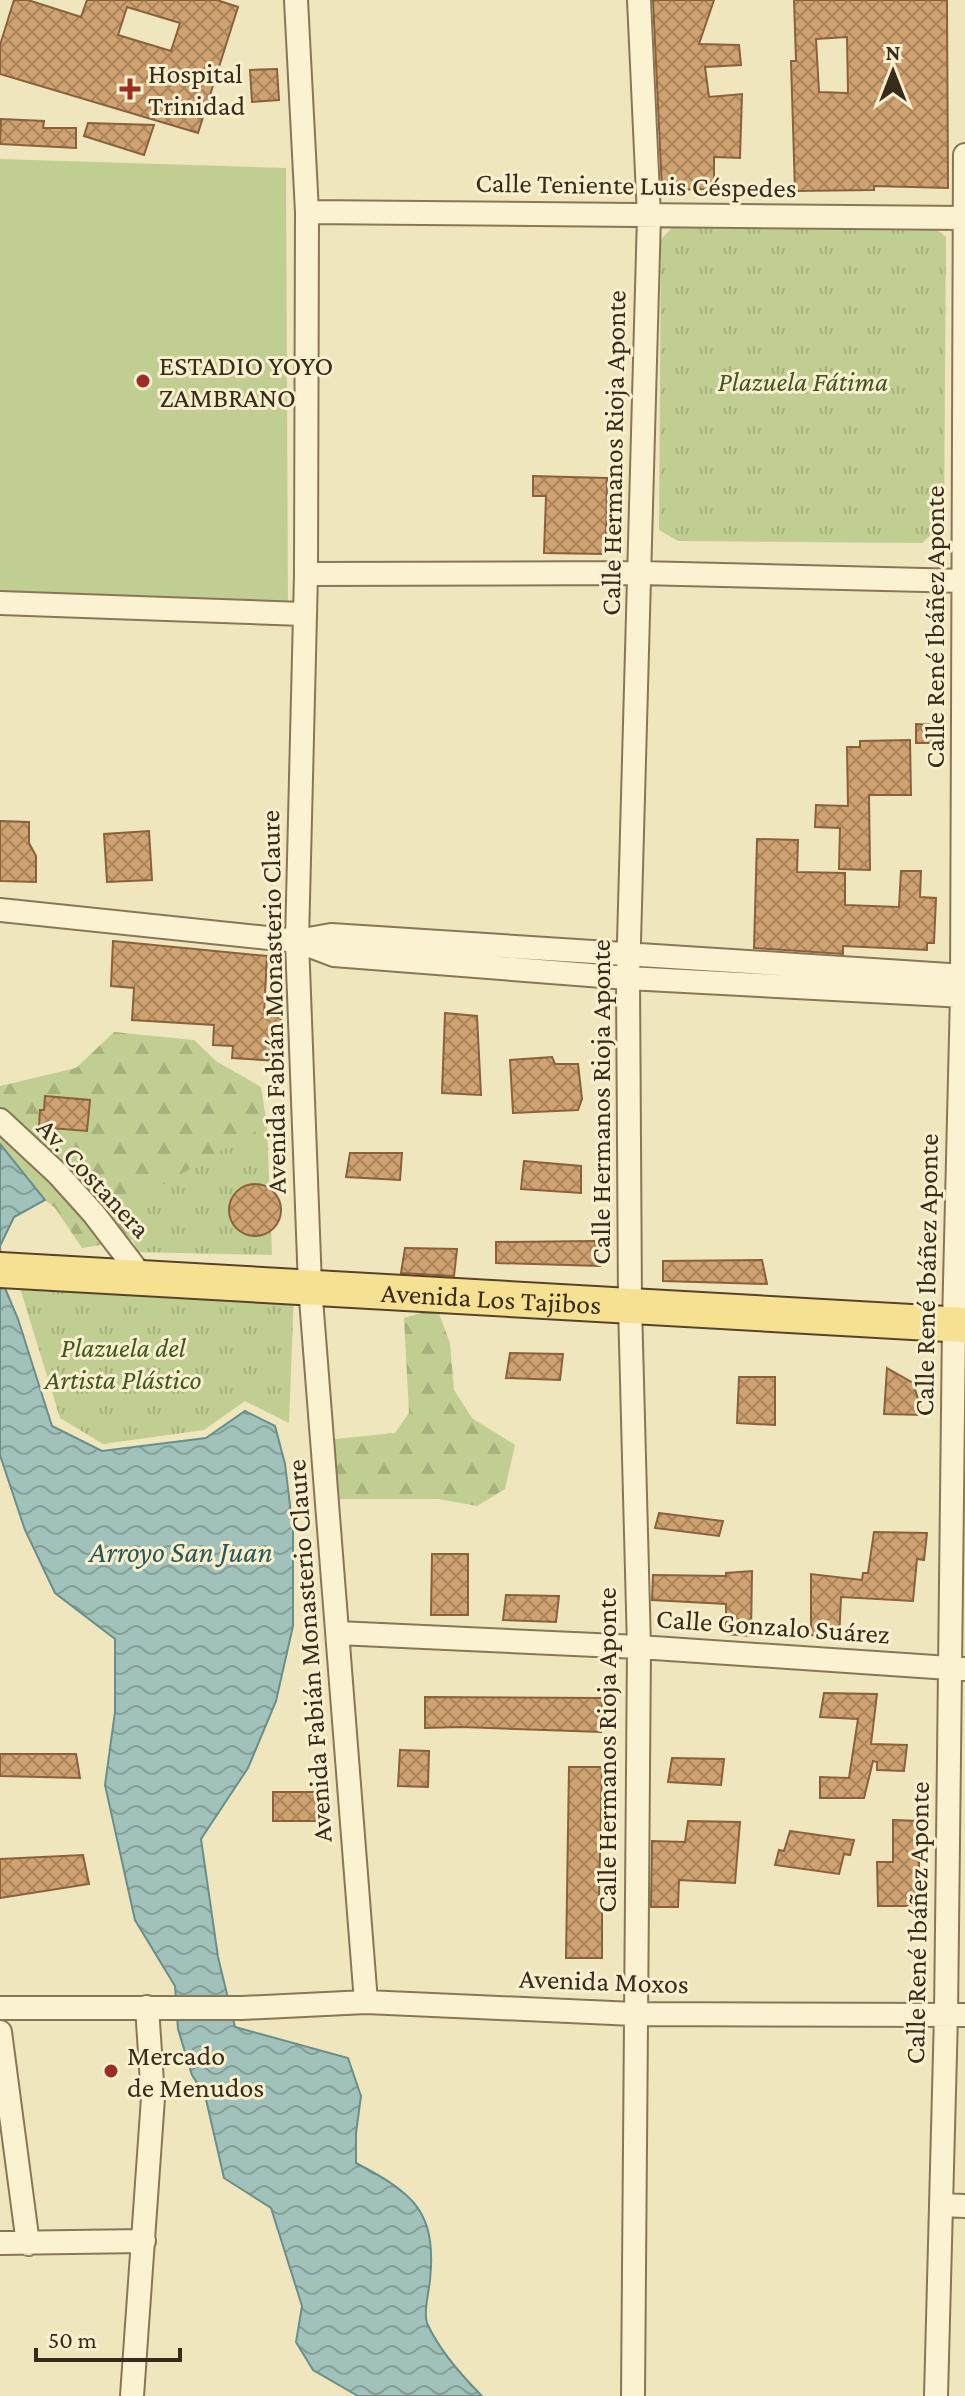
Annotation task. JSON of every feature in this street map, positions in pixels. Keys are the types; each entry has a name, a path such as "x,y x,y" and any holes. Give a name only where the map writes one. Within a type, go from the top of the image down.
{"main road":[{"name":"Avenida Los Tajibos","path":"10,1270 960,1325"}],"street":[{"name":"Avenida Fabián Monasterio Claure","path":"296,0 307,212 306,574 297,941 310,1286 366,2002"},
{"name":"Calle Hermanos Rioja Aponte","path":"633,2396 639,1647 630,1305 628,954 649,216 639,0"},
{"name":"Calle René Ibáñez Aponte","path":"936,2396 942,2205 956,2015 965,155"},
{"name":"Calle Teniente Luis Céspedes","path":"307,212 965,218"},
{"path":"306,574 640,573 965,581"},
{"path":"0,603 303,614"},
{"path":"0,910 297,941 334,955 628,978 963,986"},
{"path":"297,941 331,935 628,954 963,986"},
{"name":"Av. Costanera","path":"0,1120 58,1174 94,1214 142,1277"},
{"name":"Calle Gonzalo Suárez","path":"338,1633 639,1647 958,1668"},
{"name":"Avenida Moxos","path":"156,2007 242,2008 366,2002 634,2014 956,2015"},
{"path":"0,2008 156,2007 153,2098 132,2396"},
{"path":"0,2032 28,2244"},
{"path":"942,2205 965,2206"},
{"path":"0,2243 144,2241"}],"green space":[{"name":"ESTADIO YOYO ZAMBRANO","path":"0,159 286,168 288,606 0,593"},
{"name":"Plazuela Fátima","path":"674,226 932,226 946,237 944,523 922,543 678,541 659,530 661,239"},
{"path":"114,1032 194,1040 216,1061 261,1087 267,1125 217,1218 179,1232 82,1248 55,1208 0,1145 0,1086 76,1068"},
{"name":"Plazuela del Artista Plástico","path":"267,1125 272,1255 138,1252 120,1209"},
{"name":"Plazuela del Artista Plástico","path":"19,1285 294,1293 289,1423 245,1401 204,1430 103,1444 60,1418"},
{"path":"437,1308 450,1343 454,1390 472,1418 515,1445 505,1489 477,1506 438,1499 329,1499 325,1440 395,1433 409,1413 404,1318"}],"water":[{"path":"0,1144 45,1200 14,1217 0,1246"},
{"name":"Arroyo San Juan","path":"0,1246 2,1281 18,1319 52,1426 102,1451 206,1438 245,1411 275,1426 285,1464 293,1530 293,1626 276,1701 248,1768 201,1839 218,1957 235,2027 348,2058 361,2096 356,2163 393,2184 417,2207 425,2221 431,2256 427,2323 451,2362 482,2396 358,2396 313,2370 296,2342 302,2306 271,2208 224,2178 205,2095 192,2075 178,2029 175,1986 135,1920 105,1785 115,1712 115,1639 55,1593 25,1530 0,1455"}],"building":[{"name":"Hospital Trinidad","path":"14,0 28,0 81,17 87,0 217,0 238,7 198,133 0,74 0,45","holes":["127,7 180,23 171,51 118,35"]},
{"path":"653,0 714,0 699,44 739,45 741,65 705,67 709,97 742,94 740,158 714,157 714,189 662,190"},
{"path":"794,0 947,0 948,188 874,186 874,190 795,191 791,61 796,61","holes":["847,37 848,93 819,92 816,39"]},
{"path":"277,69 279,100 252,102 250,70"},
{"path":"1,119 44,121 43,128 76,128 76,148 0,144"},
{"path":"88,123 154,125 144,155 84,136"},
{"path":"533,476 607,478 606,554 544,553 546,496 533,496"},
{"path":"916,724 936,725 935,743 916,743"},
{"path":"910,740 911,795 869,795 870,870 839,869 840,828 815,827 816,805 848,806 847,747 860,747 860,741"},
{"path":"0,821 29,822 29,843 36,856 36,882 0,881"},
{"path":"149,831 152,880 107,882 104,834"},
{"path":"757,839 798,840 797,872 845,873 845,905 899,907 901,871 921,871 920,897 936,898 934,943 927,943 927,950 843,946 843,954 754,948"},
{"path":"113,941 267,956 264,1014 281,1015 278,1061 232,1058 233,1046 213,1045 214,1025 132,1020 134,988 111,986"},
{"path":"445,1013 477,1016 481,1095 442,1093"},
{"path":"552,1057 555,1064 578,1064 582,1099 578,1110 513,1113 510,1060"},
{"path":"45,1096 90,1100 87,1131 39,1127"},
{"path":"350,1153 402,1153 400,1180 346,1177"},
{"path":"524,1161 581,1166 581,1193 521,1189"},
{"path":"255,1184 273,1192 281,1210 273,1228 255,1236 237,1228 229,1210 237,1192"},
{"path":"595,1241 600,1266 496,1263 496,1242"},
{"path":"405,1248 457,1249 454,1276 401,1273"},
{"path":"762,1260 767,1284 663,1281 663,1261"},
{"path":"510,1353 563,1354 560,1380 506,1378"},
{"path":"887,1368 913,1383 923,1415 884,1414"},
{"path":"739,1377 775,1377 775,1425 737,1423"},
{"path":"659,1513 723,1521 719,1536 655,1528"},
{"path":"874,1532 927,1533 924,1560 917,1559 913,1601 841,1597 839,1640 811,1635 811,1574 862,1580 863,1573 868,1573"},
{"path":"432,1554 468,1554 468,1615 431,1615"},
{"path":"752,1571 751,1636 726,1634 726,1604 652,1600 653,1575 726,1576 726,1573"},
{"path":"506,1595 559,1596 556,1622 503,1620"},
{"path":"824,1693 877,1694 871,1744 907,1745 904,1771 877,1770 877,1762 873,1761 864,1798 820,1798 820,1777 849,1778 858,1719 820,1717"},
{"path":"425,1697 602,1698 601,1732 425,1728"},
{"path":"400,1750 429,1751 428,1787 398,1786"},
{"path":"0,1754 76,1754 80,1778 0,1776"},
{"path":"672,1758 724,1759 721,1785 668,1782"},
{"path":"569,1767 602,1767 599,1898 602,1898 602,1958 566,1958"},
{"path":"273,1792 316,1792 316,1821 273,1821"},
{"path":"893,1820 919,1821 919,1906 878,1906 877,1862 893,1862"},
{"path":"688,1821 740,1822 735,1883 679,1880 678,1907 651,1907 652,1841 685,1842"},
{"path":"790,1831 854,1840 850,1855 844,1854 839,1874 775,1865 779,1850 784,1851"},
{"path":"83,1855 89,1884 0,1898 0,1859"}],"place":[{"name":"Hospital Trinidad","path":"130,89"},
{"name":"ESTADIO YOYO ZAMBRANO","path":"143,381"},
{"name":"Mercado de Menudos","path":"111,2071"}]}
